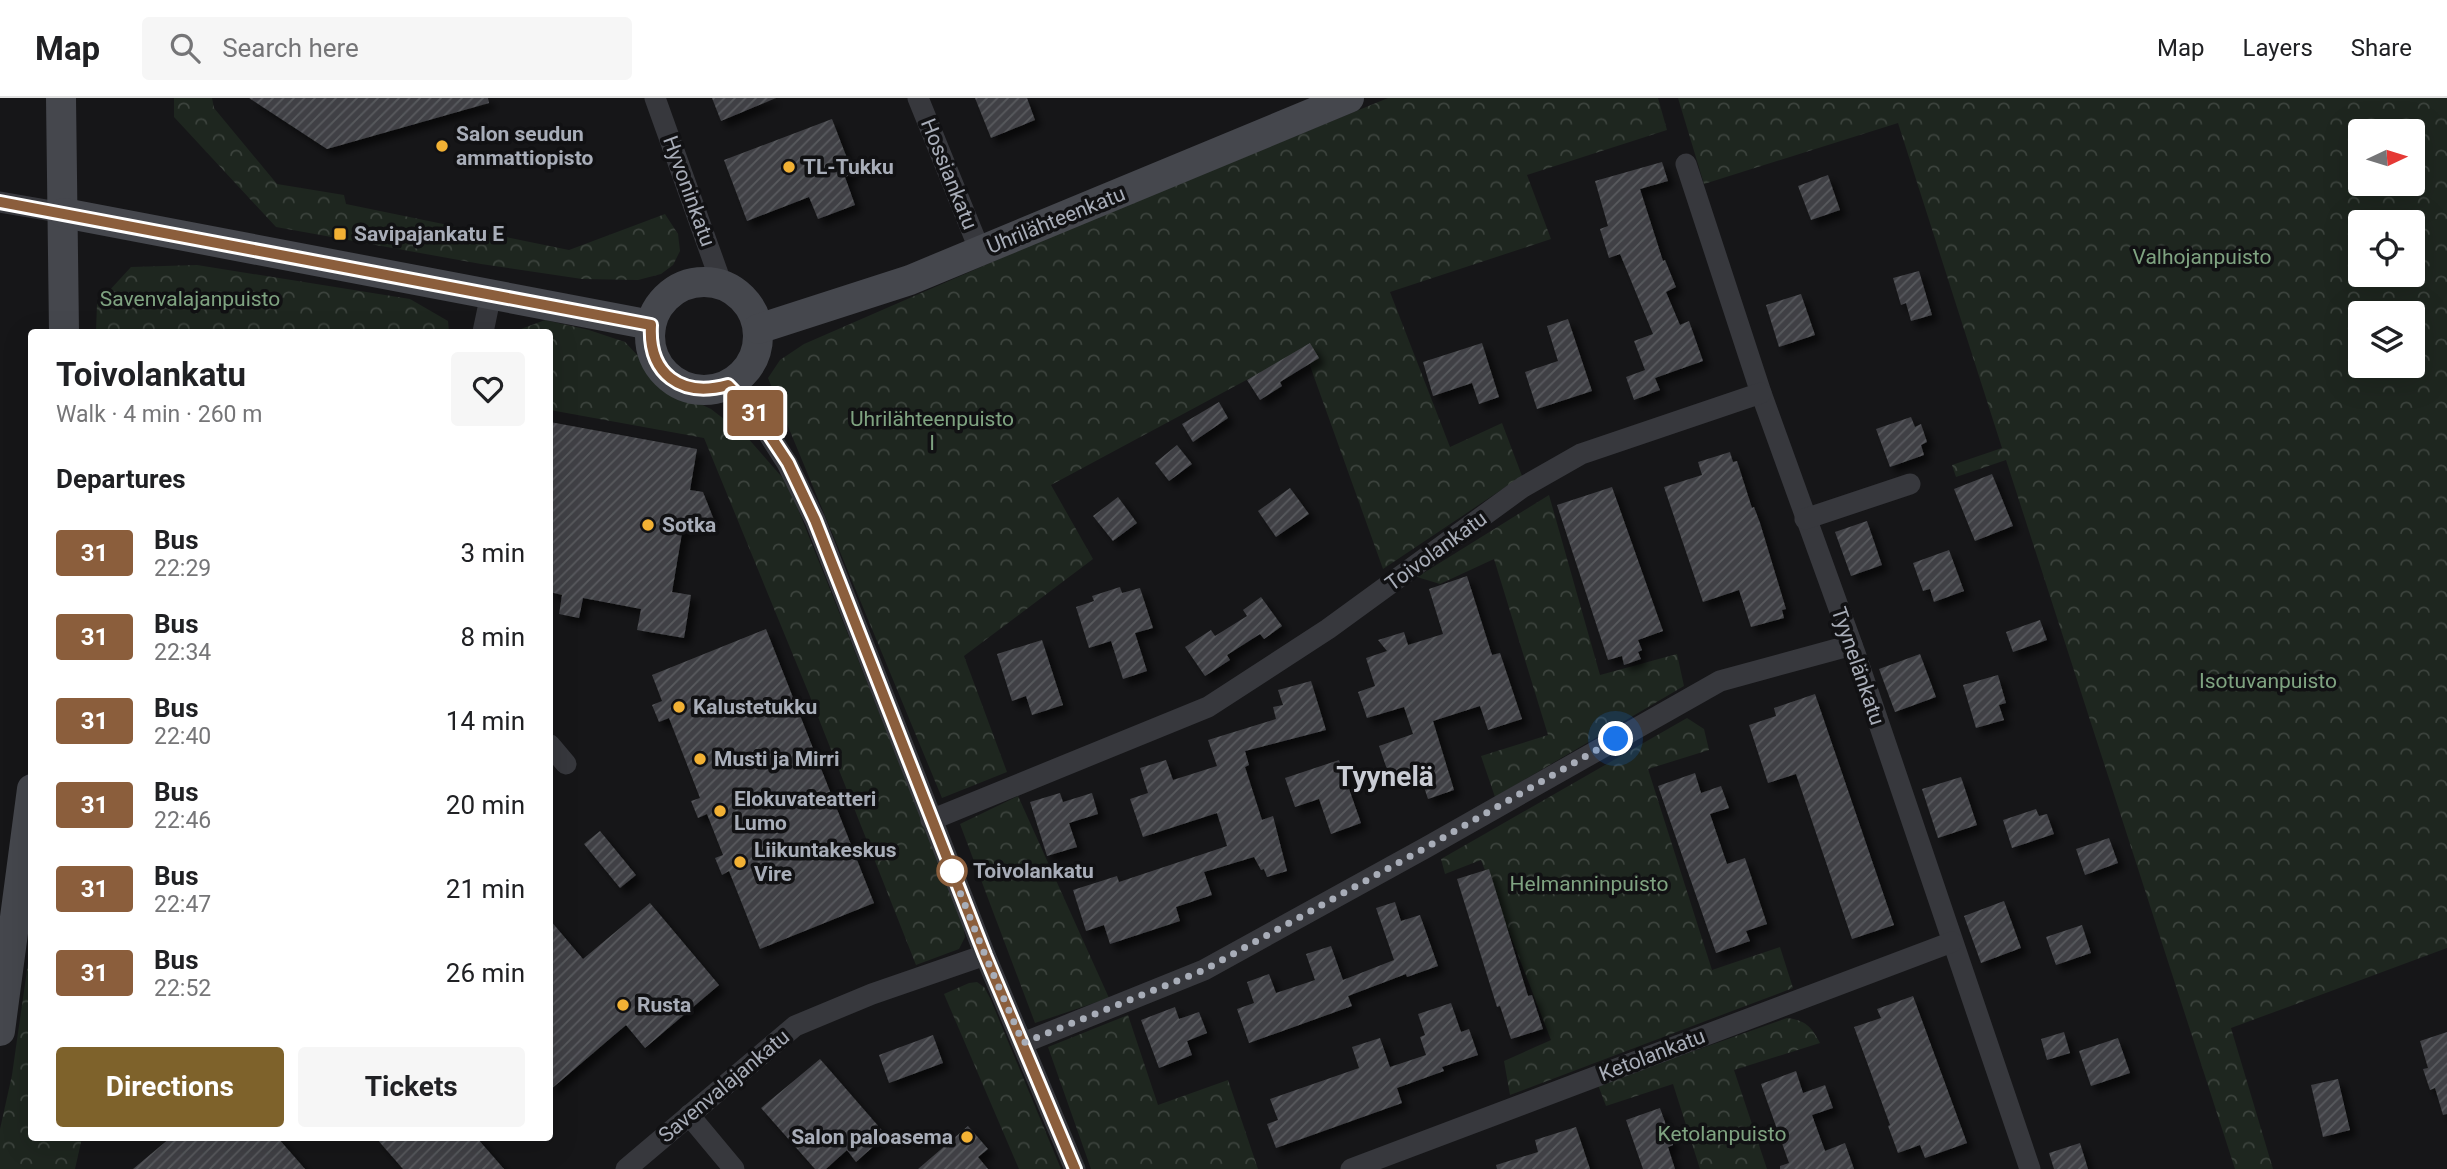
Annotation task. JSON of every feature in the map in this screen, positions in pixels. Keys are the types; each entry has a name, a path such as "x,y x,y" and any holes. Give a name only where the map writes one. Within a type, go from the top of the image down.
{"street":[{"path":"61,98 64,329"},
{"name":"Hyvoninkatu","path":"655,98 722,285"},
{"name":"Hossiankatu","path":"918,98 980,251"},
{"name":"Uhrilähteenkatu","path":"758,329 910,280 1349,98"},
{"name":"Tyynelänkatu","path":"1686,164 1761,393 1852,645 2030,1169"},
{"path":"0,202 651,325"},
{"path":"704,282 722,285 746,302 754,315 758,329 757,346 752,362 743,374 728,385 711,390 694,389 671,378 655,359 650,342 651,325 658,308 670,294 687,285 704,282"},
{"path":"484,329 491,294"},
{"path":"728,385 755,413 788,463 815,520 985,955 1075,1169"},
{"name":"Toivolankatu","path":"931,820 1208,707 1328,629 1523,487 1581,454 1761,393"},
{"path":"1805,519 1910,484"},
{"path":"1023,1043 1204,970 1720,681 1852,645"},
{"path":"553,749 566,764"},
{"path":"0,1031 28,818"},
{"name":"Ketolankatu","path":"1351,1169 1952,942"},
{"name":"Savenvalajankatu","path":"626,1169 796,1026 872,994 985,955"},
{"path":"689,1115 734,1169"}],"green space":[{"path":"174,98 212,98 214,108 277,184 344,195 346,204 569,250 665,214 678,234 680,251 673,265 661,274 638,280 582,279 481,264 276,227 174,117"},
{"name":"Uhrilähteenpuisto I","path":"1388,98 1658,98 1667,130 1527,175 1551,239 1390,292 1450,447 1502,423 1522,476 1383,569 1304,349 1051,485 1093,559 964,656 1007,772 942,798 768,378 780,360 804,344 1036,243"},
{"path":"1678,98 2447,98 2447,948 2231,1028 2273,1169 2235,1169 2006,460 1956,477 1952,465 2002,448 1898,123 1704,184"},
{"name":"Savenvalajanpuisto","path":"197,265 410,299 448,321 449,329 96,329 97,304 131,267"},
{"path":"545,320 625,342 669,389 711,409 746,436 788,484 963,923 965,937 959,949 916,965 704,438 553,411 553,329 521,329"},
{"path":"1549,495 1600,675 1677,654 1684,686 1495,797 1481,756 1548,735 1494,559 1440,584 1417,577"},
{"name":"Helmanninpuisto","path":"1687,718 1704,729 1709,750 1648,769 1712,970 1780,947 1793,988 1510,1095 1504,1061 1551,1040 1481,860 1445,874 1441,859"},
{"path":"1018,796 1109,998 1035,1023 960,824"},
{"path":"28,963 28,1141 81,1141 75,1169 0,1169 0,1129 12,1075"},
{"path":"977,982 984,987 990,998 1061,1169 1019,1169 944,994"},
{"path":"1128,1015 1158,1105 1228,1080 1258,1169 1091,1169 1048,1047"},
{"name":"Ketolanpuisto","path":"1787,1018 1807,1025 1820,1043 1734,1070 1767,1169 1700,1169 1673,1084 1606,1106 1598,1085"}],"building":[{"path":"249,98 488,98 489,103 327,149"},
{"path":"712,98 776,98 721,121"},
{"path":"975,98 1027,98 1035,120 991,138"},
{"name":"TL-Tukku","path":"832,119 853,174 845,177 855,205 818,219 809,197 747,221 724,160"},
{"path":"1662,162 1668,181 1640,189 1663,261 1665,260 1676,287 1666,292 1680,325 1689,321 1703,361 1655,378 1660,390 1634,400 1626,377 1645,370 1634,341 1653,334 1620,254 1609,258 1600,229 1608,226 1595,181"},
{"path":"1828,175 1840,210 1811,220 1798,186"},
{"path":"1919,271 1932,315 1911,321 1906,303 1901,305 1893,278"},
{"path":"1801,294 1815,335 1779,347 1766,305"},
{"path":"1568,319 1592,391 1537,409 1525,372 1558,361 1547,326"},
{"path":"1310,343 1319,358 1280,382 1282,386 1260,400 1247,380"},
{"path":"1482,343 1499,397 1479,404 1472,383 1433,396 1423,362"},
{"path":"1219,402 1228,418 1193,442 1182,424"},
{"path":"1911,417 1915,427 1921,424 1927,442 1921,445 1924,455 1890,467 1876,429"},
{"path":"553,423 697,449 690,490 703,492 714,520 682,533 672,592 691,595 684,638 637,630 641,609 583,598 579,618 559,614 562,595 553,593"},
{"path":"1177,445 1192,464 1169,481 1155,463"},
{"path":"1730,452 1733,462 1737,461 1752,508 1754,507 1760,523 1786,609 1782,610 1784,618 1751,627 1739,590 1703,602 1664,487 1702,475 1698,462"},
{"path":"1992,474 2013,526 1975,541 1954,489"},
{"path":"1612,487 1663,631 1638,640 1642,650 1638,652 1641,659 1624,665 1622,656 1608,660 1557,505"},
{"path":"1290,488 1309,514 1276,537 1258,511"},
{"path":"1118,497 1137,523 1113,541 1093,516"},
{"path":"1867,521 1882,565 1851,576 1835,532"},
{"path":"1949,550 1964,591 1934,602 1930,589 1923,591 1913,563"},
{"path":"1467,576 1492,655 1500,653 1522,719 1488,730 1480,706 1433,721 1454,790 1428,799 1418,769 1390,778 1379,746 1413,734 1404,707 1367,718 1358,692 1375,686 1366,658 1387,651 1378,640 1404,632 1408,645 1443,634 1429,589"},
{"path":"1120,587 1122,593 1140,588 1153,628 1135,633 1147,671 1123,679 1111,641 1089,648 1076,607 1094,601 1092,596"},
{"path":"1261,597 1282,626 1264,639 1260,634 1227,655 1230,660 1205,676 1185,647 1211,630 1215,636 1247,616 1243,610"},
{"path":"2040,620 2047,640 2013,652 2006,632"},
{"path":"766,629 874,903 760,949 729,871 722,875 715,858 723,855 707,814 698,818 691,801 700,798 669,718 659,722 652,705 662,701 652,675"},
{"path":"1042,640 1063,705 1032,715 1026,696 1012,701 997,654"},
{"path":"1920,654 1936,697 1895,712 1879,669"},
{"path":"1998,675 2006,703 1999,705 2004,720 1976,728 1963,685"},
{"path":"1311,681 1326,730 1245,751 1249,765 1245,767 1262,820 1273,816 1287,871 1267,877 1254,857 1204,872 1212,895 1176,907 1180,921 1110,944 1104,925 1086,931 1073,890 1117,876 1119,882 1227,846 1217,813 1143,837 1130,799 1148,793 1140,768 1166,760 1173,780 1217,766 1208,740 1276,719 1273,707 1283,705 1278,690"},
{"path":"1815,694 1894,925 1852,939 1796,774 1768,783 1749,725 1776,716 1774,708"},
{"path":"1339,760 1361,823 1331,834 1319,799 1295,807 1285,778"},
{"path":"1695,773 1701,793 1721,786 1729,808 1710,814 1727,864 1745,858 1767,924 1746,931 1750,941 1716,953 1658,786"},
{"path":"1961,777 1977,825 1938,838 1922,789"},
{"path":"1060,793 1063,802 1092,793 1098,814 1069,823 1077,847 1047,856 1030,802"},
{"path":"2036,809 2039,816 2047,814 2054,834 2012,848 2003,820"},
{"path":"600,831 636,875 620,888 584,844"},
{"path":"2109,838 2118,863 2085,875 2076,849"},
{"path":"1489,869 1528,996 1532,995 1543,1029 1511,1039 1500,1006 1497,1007 1457,879"},
{"path":"2004,901 2021,948 1981,963 1964,916"},
{"path":"1395,902 1401,921 1420,915 1438,966 1407,977 1406,974 1348,996 1352,1006 1249,1043 1237,1009 1254,1003 1247,982 1269,974 1276,993 1315,980 1306,954 1331,946 1343,980 1394,960 1376,908"},
{"name":"Rusta","path":"650,903 719,985 645,1048 626,1025 553,1087 553,924 583,959"},
{"path":"2082,925 2091,953 2056,965 2046,937"},
{"path":"1913,996 1967,1143 1925,1158 1920,1145 1898,1153 1854,1027 1881,1018 1877,1009"},
{"path":"1451,1003 1461,1032 1469,1029 1478,1055 1442,1067 1444,1071 1397,1088 1402,1103 1276,1148 1267,1124 1278,1120 1270,1099 1359,1068 1352,1047 1380,1038 1390,1067 1426,1055 1420,1037 1425,1035 1418,1014"},
{"path":"1175,1007 1179,1019 1199,1012 1207,1033 1187,1041 1192,1055 1159,1068 1141,1020"},
{"path":"2064,1032 2070,1053 2047,1060 2041,1039"},
{"path":"2447,1032 2447,1114 2443,1115 2435,1088 2430,1090 2423,1069 2428,1068 2420,1041"},
{"path":"933,1035 943,1063 889,1083 879,1055"},
{"path":"2118,1038 2130,1073 2091,1086 2079,1051"},
{"path":"820,1059 886,1135 856,1162 847,1150 826,1169 815,1169 761,1108"},
{"path":"1796,1071 1803,1093 1825,1085 1833,1108 1812,1115 1825,1151 1845,1143 1854,1169 1780,1169 1780,1166 1789,1163 1761,1084"},
{"path":"2338,1079 2350,1130 2323,1137 2311,1085"},
{"path":"1660,1108 1673,1145 1668,1147 1675,1169 1643,1169 1626,1120"},
{"name":"Salon paloasema","path":"968,1126 988,1149 978,1157 988,1169 918,1169"},
{"path":"1576,1127 1590,1169 1497,1169 1496,1165 1538,1152 1535,1140"},
{"path":"166,1141 281,1141 305,1169 133,1169"},
{"path":"379,1141 480,1141 504,1169 403,1169"},
{"path":"2080,1143 2088,1169 2054,1169 2049,1153"}],"bus line":[{"name":"31","path":"0,202 651,325 650,342 655,359 665,373 678,383 694,389 711,390 728,385 755,413 788,463 815,520 985,955 1075,1169"}],"place":[{"name":"Salon seudun ammattiopisto","path":"442,146"},
{"name":"TL-Tukku","path":"789,167"},
{"name":"Savipajankatu E","path":"340,234"},
{"name":"Sotka","path":"648,525"},
{"name":"Kalustetukku","path":"679,707"},
{"name":"Musti ja Mirri","path":"700,759"},
{"name":"Elokuvateatteri Lumo","path":"720,811"},
{"name":"Liikuntakeskus Vire","path":"740,862"},
{"name":"Toivolankatu","path":"952,871"},
{"name":"Rusta","path":"623,1005"},
{"name":"Salon paloasema","path":"967,1137"}],"district":[{"name":"Tyynelä","path":"1385,776"}],"route":[{"path":"952,871 949,865 1023,1043 1204,970 1616,739"}],"park label":[{"name":"Valhojanpuisto","path":"2202,257"},
{"name":"Isotuvanpuisto","path":"2268,681"}]}
